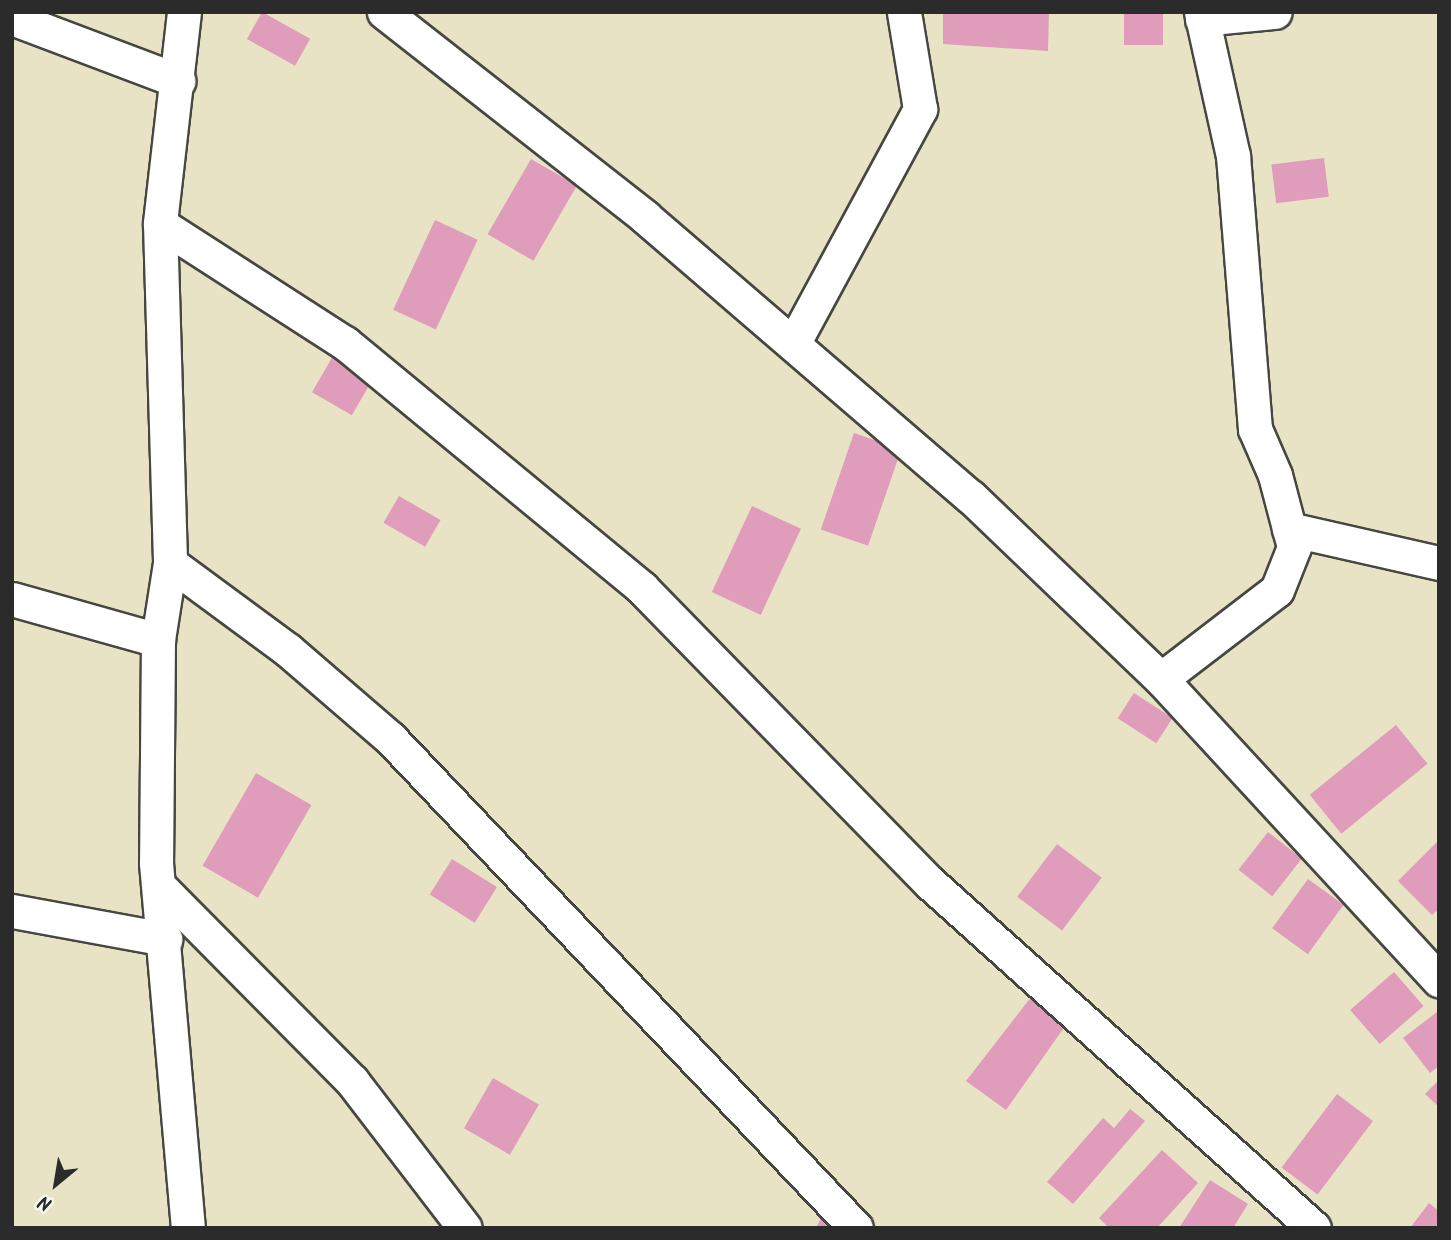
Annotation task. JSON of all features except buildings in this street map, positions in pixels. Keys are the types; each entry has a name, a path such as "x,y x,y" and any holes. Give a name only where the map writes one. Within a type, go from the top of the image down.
{"street":[{"path":"184,12 179,81 160,224 170,563 158,640 156,863 162,889 188,1228"},
{"path":"384,12 817,360 1161,679 1439,980"},
{"path":"799,333 920,108 904,12 929,123"},
{"path":"1161,679 1276,590 1294,547 1255,429 1233,156 1201,16 1275,12"},
{"path":"12,18 179,81"},
{"path":"160,224 345,343 642,588 930,883 1314,1228"},
{"path":"1289,528 1439,563"},
{"path":"170,563 288,650 390,738 856,1228"},
{"path":"12,598 158,640"},
{"path":"162,889 352,1081 465,1228"},
{"path":"12,911 165,939"}]}
